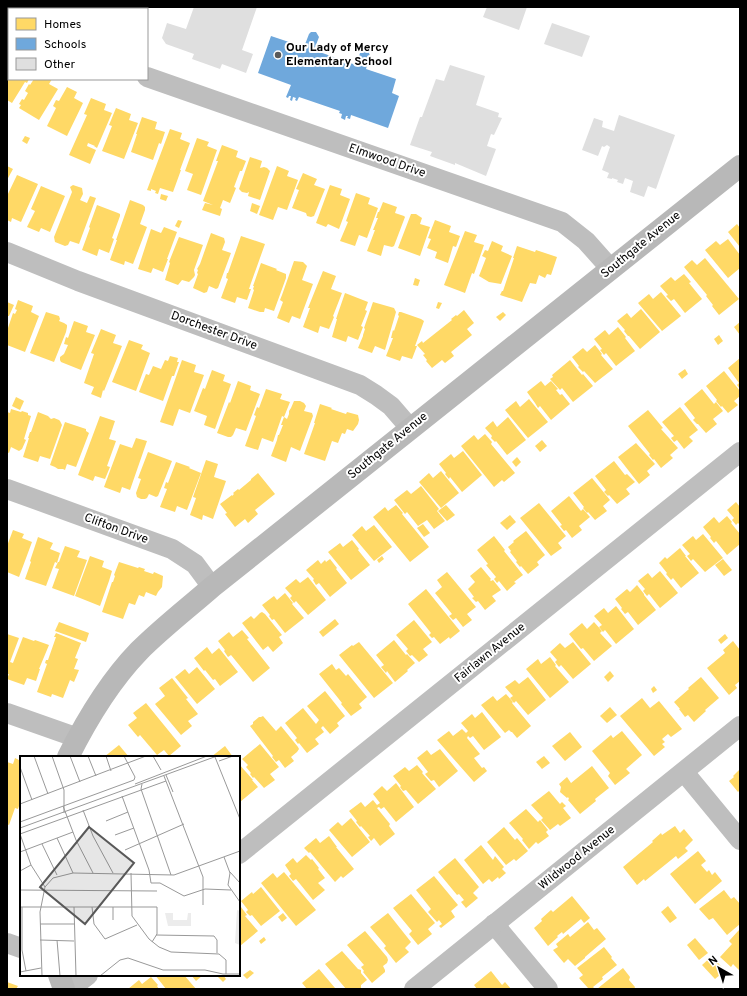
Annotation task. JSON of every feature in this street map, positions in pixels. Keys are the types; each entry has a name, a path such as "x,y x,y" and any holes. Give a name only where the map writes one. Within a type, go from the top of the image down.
{"street":[{"name":"Elmwood Drive","path":"148,77 562,222 586,241 611,269"},
{"name":"Southgate Avenue","path":"69,756 91,714 105,693 139,651 160,632 212,587 740,166"},
{"name":"Dorchester Drive","path":"7,252 71,278 360,385 391,406 410,428"},
{"name":"Fairlawn Avenue","path":"240,853 740,452"},
{"name":"Clifton Drive","path":"7,489 172,549 195,564 212,587"},
{"path":"7,713 78,738"},
{"name":"Wildwood Avenue","path":"414,989 740,726"},
{"path":"684,772 740,840"},
{"path":"494,924 548,989"},
{"path":"7,943 20,948"},
{"path":"59,976 64,989"},
{"path":"70,989 87,976"}],"building: Homes":[{"path":"8,62 8,80 28,80 27,83 25,82 12,103 7,100"},
{"path":"33,80 51,80 49,84 58,89 39,120 19,108 21,105 19,104 22,99 24,100 28,93 25,91 29,84 30,85"},
{"path":"67,87 77,92 74,98 83,103 67,136 47,126 56,108 53,106 56,100 59,101"},
{"path":"91,98 106,104 104,110 112,113 97,148 88,143 87,146 96,150 90,164 69,155 87,115 84,114"},
{"path":"116,108 131,114 129,120 138,123 124,159 102,151 112,126 109,125"},
{"path":"142,117 157,122 155,129 165,132 153,160 131,152"},
{"path":"170,129 182,133 180,139 190,143 173,192 160,188 158,194 155,193 156,191 151,189 151,191 147,190"},
{"path":"25,136 30,138 27,144 22,141"},
{"path":"197,138 209,142 207,146 217,150 201,195 187,190 193,174 185,171"},
{"path":"222,145 238,151 236,157 246,161 242,171 240,171 234,187 236,188 230,203 223,200 220,208 222,209 220,216 202,210 205,203 213,205 203,201 218,161 216,161"},
{"path":"250,157 262,161 260,168 264,167 270,171 260,200 248,196 249,192 242,192 239,189"},
{"path":"7,166 13,169 7,180"},
{"path":"277,166 289,171 287,176 298,180 287,210 278,207 273,220 259,215"},
{"path":"303,173 317,179 314,185 325,189 314,216 311,217 307,216 306,213 292,208 299,190 296,189"},
{"path":"17,175 38,184 21,222 12,218 11,222 7,220 7,196"},
{"path":"73,185 82,188 83,194 80,200 87,203 90,196 96,198 79,244 70,241 68,245 65,246 55,242 54,237 72,192 70,187"},
{"path":"330,185 342,189 340,195 350,199 339,229 328,224 326,227 316,223"},
{"path":"41,186 65,196 50,232 41,228 39,232 27,227 35,211 31,209"},
{"path":"356,193 370,198 368,204 378,208 367,238 359,235 355,246 340,241 348,222 346,221"},
{"path":"161,194 168,196 166,201 160,199"},
{"path":"130,200 145,207 140,224 147,227 133,264 125,261 124,265 110,260"},
{"path":"383,202 397,207 395,213 405,217 394,246 384,245 381,256 367,251 375,230 373,230 378,218 376,218"},
{"path":"252,203 260,206 257,214 250,211"},
{"path":"97,205 118,213 120,216 112,238 114,239 109,253 99,249 97,256 82,250"},
{"path":"411,214 416,214 422,218 420,224 430,227 420,256 398,248"},
{"path":"178,220 182,221 179,228 175,226"},
{"path":"435,220 451,226 449,232 460,236 456,247 453,246 448,263 435,258 437,252 427,248 431,239 428,238"},
{"path":"737,224 740,228 740,247 728,232"},
{"path":"164,227 177,232 163,272 153,268 151,273 138,269 151,229 161,233"},
{"path":"465,231 477,235 474,242 484,245 474,274 472,273 465,293 444,285"},
{"path":"211,233 224,238 225,242 222,250 231,253 218,288 216,289 209,286 207,292 204,293 193,288 198,274 197,269"},
{"path":"241,236 265,244 249,289 251,289 247,300 237,297 235,303 221,298 228,279 226,278 227,273"},
{"path":"179,237 203,245 194,270 194,277 189,282 182,280 178,285 165,280 169,262"},
{"path":"728,239 740,255 740,268 728,278 705,250 716,241 720,245"},
{"path":"492,241 503,246 501,251 512,256 501,284 489,282 479,276 486,258 482,256 485,250 488,251"},
{"path":"517,246 557,257 551,275 547,274 545,278 539,275 536,284 530,283 522,302 500,295 503,291"},
{"path":"705,258 739,299 719,315 706,296 707,295 684,267 692,260 697,265"},
{"path":"294,261 303,262 307,266 302,280 313,284 300,319 292,316 289,323 277,318 283,302 280,300"},
{"path":"261,263 286,274 286,278 274,311 265,308 264,312 260,312 248,308 254,290 253,286"},
{"path":"323,271 336,276 331,289 342,293 329,329 320,326 318,333 303,327 310,308 308,308"},
{"path":"684,274 691,282 689,283 702,299 685,313 674,299 671,301 666,296 668,295 660,286 671,277 675,281"},
{"path":"415,278 420,280 418,286 413,285"},
{"path":"661,292 681,316 662,331 638,303 649,294 653,299"},
{"path":"345,293 368,302 365,310 367,311 361,326 363,327 358,340 348,336 346,342 332,337 336,319"},
{"path":"18,300 33,306 31,312 39,316 25,352 7,345 7,331 13,313 15,314 17,310 15,309"},
{"path":"7,302 14,305 9,316 7,316"},
{"path":"373,302 394,308 396,312 385,350 375,346 372,353 358,348"},
{"path":"438,302 442,303 439,309 436,308"},
{"path":"641,309 660,332 640,349 617,321 627,313 631,318"},
{"path":"464,310 474,323 467,329 472,335 451,352 454,356 445,363 442,360 432,368 423,355 425,354 417,345 422,341 423,343"},
{"path":"46,312 59,316 59,321 67,325 66,332 54,362 30,353"},
{"path":"399,312 424,321 412,359 402,356 400,361 386,356 393,338 391,338"},
{"path":"503,312 506,315 500,321 496,317"},
{"path":"74,321 88,326 86,332 95,335 81,370 61,362 60,360 60,357 64,354 68,345 64,344 66,337 68,338"},
{"path":"740,322 740,335 734,327"},
{"path":"618,327 635,351 616,366 606,353 604,355 600,350 602,349 594,339 605,330 609,335"},
{"path":"101,329 116,335 113,343 122,346 101,398 91,394 94,387 84,383 94,354 91,353"},
{"path":"719,335 723,341 718,345 714,339"},
{"path":"129,340 143,345 141,349 150,353 136,391 112,382"},
{"path":"595,345 613,369 595,383 578,367 579,366 572,357 583,348 587,352"},
{"path":"170,356 178,358 177,362 179,362 163,401 139,392 146,374 149,375 153,366 161,369 165,360 168,361"},
{"path":"740,358 740,389 737,385 739,383 728,368"},
{"path":"182,360 196,365 194,372 204,375 190,413 179,409 173,426 160,422"},
{"path":"570,360 593,386 573,402 562,388 560,390 550,379 553,377 552,375"},
{"path":"685,369 688,374 682,379 678,374"},
{"path":"212,370 225,375 223,381 231,384 215,429 204,425 207,416 194,411 203,388 205,389"},
{"path":"724,371 740,391 740,396 734,401 738,405 728,413 716,401 717,400 706,386"},
{"path":"238,381 251,386 250,390 260,394 246,431 236,428 233,435 228,437 217,433"},
{"path":"541,381 545,386 551,381 558,389 556,390 560,395 562,394 570,404 551,420 540,406 538,408 527,392"},
{"path":"266,389 282,394 280,399 290,402 284,417 282,416 273,442 262,438 258,450 245,446 256,416 254,415 257,407 259,408"},
{"path":"702,389 714,404 716,402 723,411 713,419 717,424 706,433 693,420 695,418 684,404"},
{"path":"16,397 24,401 20,410 12,406"},
{"path":"529,399 548,422 528,438 505,410 516,401 520,407"},
{"path":"294,401 304,403 306,406 304,411 312,413 313,416 300,451 291,447 286,462 271,456 283,425 281,425 284,417 287,419"},
{"path":"320,404 346,414 347,412 358,415 359,420 353,431 347,429 345,434 342,433 338,443 332,441 325,461 304,454"},
{"path":"680,407 698,430 689,437 693,441 684,449 677,440 674,442 671,438 674,436 662,422"},
{"path":"11,409 28,413 28,415 31,416 24,439 26,440 22,449 19,451 11,447 9,453 7,452 7,412 10,413"},
{"path":"648,410 663,428 661,429 678,448 670,455 673,458 661,468 649,455 650,454 628,426"},
{"path":"38,412 48,416 51,419 54,418 59,420 62,425 50,459 40,456 38,462 23,457 30,432"},
{"path":"100,416 115,421 109,439 116,441 107,466 110,467 105,479 95,476 93,481 78,475"},
{"path":"508,417 526,440 507,455 496,441 495,442 491,438 492,436 485,428 493,421 497,427"},
{"path":"65,422 86,429 89,433 76,467 67,464 65,470 58,469 50,465"},
{"path":"485,434 492,442 491,444 515,473 504,482 502,480 494,487 461,446 474,435 478,440"},
{"path":"136,438 147,441 130,490 122,487 120,493 104,487 120,444 132,448"},
{"path":"542,440 547,446 540,452 535,446"},
{"path":"636,443 655,464 647,471 650,475 639,484 618,457"},
{"path":"463,451 482,475 462,492 450,477 449,479 439,464 451,454 454,458"},
{"path":"148,452 172,461 158,496 156,497 149,494 147,498 141,499 137,497 136,493 141,479 138,478"},
{"path":"517,457 521,462 516,467 512,462"},
{"path":"206,460 218,464 214,477 226,481 213,519 203,515 202,520 190,515 196,498 193,497"},
{"path":"614,461 625,475 627,474 635,482 626,489 630,494 617,504 604,492 606,490 595,476"},
{"path":"176,462 201,473 187,510 177,506 175,512 160,507 167,489 164,488 166,482 168,483"},
{"path":"441,471 459,493 441,508 419,482 429,473 433,478"},
{"path":"258,473 275,494 255,510 258,514 248,523 245,519 235,527 225,514 227,513 220,504 232,496 234,494 233,493 238,489 239,490"},
{"path":"592,478 610,500 603,506 607,511 595,520 588,512 587,513 573,493"},
{"path":"421,486 439,509 437,511 445,521 434,529 427,520 418,526 407,512 405,514 394,500 407,490 411,494"},
{"path":"569,496 581,511 583,509 590,517 579,526 582,530 572,538 566,530 564,531 560,526 562,525 551,511"},
{"path":"736,502 740,507 740,525 738,523 736,525 732,520 734,518 727,510"},
{"path":"539,503 566,536 558,543 562,548 551,556 520,518"},
{"path":"396,505 429,547 410,562 373,517 385,507 388,511"},
{"path":"446,505 455,515 447,521 438,511"},
{"path":"510,515 516,522 507,530 500,523"},
{"path":"727,516 740,534 740,544 727,555 716,541 714,543 703,527 714,517 719,523"},
{"path":"423,524 430,533 424,537 417,528"},
{"path":"374,525 392,547 374,561 352,535 362,526 366,531"},
{"path":"13,530 24,534 22,538 32,542 19,577 7,572 7,546"},
{"path":"526,531 545,555 537,562 539,565 528,574 516,562 517,561 508,547"},
{"path":"703,534 723,558 705,572 693,559 691,561 687,556 690,554 682,545 693,536 696,540"},
{"path":"494,536 523,575 514,582 516,583 507,591 499,581 497,583 494,579 496,577 486,565 488,564 477,550"},
{"path":"38,537 53,543 50,549 60,553 46,586 25,579"},
{"path":"352,540 370,565 351,580 328,552 340,543 343,547"},
{"path":"65,546 80,551 77,557 87,560 74,596 52,588 59,569 55,568"},
{"path":"680,548 699,573 681,588 673,578 671,580 659,563 665,557 667,559"},
{"path":"90,556 104,561 102,567 112,571 100,606 75,596"},
{"path":"382,556 384,559 379,563 377,560"},
{"path":"330,559 347,583 330,597 319,583 316,585 313,580 314,579 306,570 318,560 321,564 325,560 326,562"},
{"path":"723,559 732,570 724,576 715,565"},
{"path":"119,562 138,568 139,567 145,569 144,571 153,574 154,572 163,576 162,587 156,596 146,592 144,597 139,595 135,605 129,603 123,619 102,612"},
{"path":"481,567 491,579 490,580 493,580 501,590 492,596 496,601 485,610 478,601 476,602 472,598 474,597 468,589 475,582 470,576"},
{"path":"660,571 678,593 660,608 649,594 647,596 643,591 645,589 638,581 648,573 652,578"},
{"path":"447,572 476,607 467,614 472,620 463,627 456,618 453,620 449,616 452,614 435,593 442,587 437,580"},
{"path":"308,577 326,600 308,615 296,601 294,603 290,598 292,596 285,588 296,579 300,583"},
{"path":"637,585 656,610 638,625 628,612 625,614 615,599 627,589 630,592"},
{"path":"426,589 460,631 450,639 449,637 440,644 434,637 432,638 429,635 431,633 408,604"},
{"path":"285,593 304,618 285,633 274,619 272,620 262,605 274,596 277,600"},
{"path":"616,606 634,629 616,644 605,630 603,632 599,627 602,625 594,616 604,608 608,613"},
{"path":"262,612 282,635 279,637 283,643 273,652 268,646 263,650 242,623 251,616 254,619"},
{"path":"335,619 339,624 323,637 319,632"},
{"path":"414,620 432,642 423,649 428,655 419,662 412,655 410,656 406,651 408,649 396,635"},
{"path":"59,622 89,633 86,642 55,631"},
{"path":"594,622 602,631 600,633 612,646 594,661 583,648 581,649 569,634 582,623 587,629"},
{"path":"242,630 249,638 247,639 270,668 253,682 231,655 228,657 218,641 229,632 233,637"},
{"path":"56,633 81,643 75,658 78,659 74,669 79,670 74,682 70,680 63,698 52,694 51,697 37,692 47,664 45,663 46,660 48,660"},
{"path":"7,634 19,638 10,662 13,663 23,637 49,645 39,669 36,681 27,678 24,685 7,679 9,674 7,674"},
{"path":"725,634 728,638 721,644 718,640"},
{"path":"394,640 406,655 407,654 415,663 395,682 387,671 386,673 381,667 384,665 376,655"},
{"path":"733,641 740,650 740,681 735,685 737,688 729,695 707,668 725,653 723,650"},
{"path":"359,642 393,683 374,698 339,655 352,645 353,646"},
{"path":"573,642 591,664 573,679 561,665 559,667 555,662 557,660 550,652 560,643 565,648"},
{"path":"207,647 212,654 219,648 238,672 220,686 215,679 213,680 205,670 204,671 194,658"},
{"path":"550,657 556,665 555,666 569,682 550,698 526,669 538,659 541,664"},
{"path":"332,664 336,670 339,668 346,676 348,674 367,697 359,704 362,708 351,716 319,674"},
{"path":"197,667 215,689 197,704 175,677 185,669 189,674"},
{"path":"610,671 614,676 608,682 604,677"},
{"path":"528,677 546,700 528,715 516,701 514,703 510,698 513,696 505,687 515,680 519,684"},
{"path":"701,677 719,698 694,722 688,715 685,717 674,702"},
{"path":"172,678 188,698 186,699 198,714 188,721 192,726 181,735 155,704 165,696 159,688"},
{"path":"654,686 657,690 653,693 651,689"},
{"path":"325,691 345,716 337,723 339,726 330,734 323,726 321,728 324,732 315,739 319,744 307,753 295,740 297,738 285,723 303,708 316,724 319,720 307,706"},
{"path":"506,694 531,726 517,738 509,730 505,733 481,705 493,696 497,701"},
{"path":"642,698 650,708 659,701 682,729 671,737 668,734 662,739 665,742 662,744 665,747 654,756 620,716"},
{"path":"146,703 181,746 169,756 164,750 157,755 140,735 138,737 128,725 137,718 133,713"},
{"path":"610,707 617,715 607,723 600,716"},
{"path":"482,712 501,737 484,750 473,736 470,738 468,736 467,738 480,754 474,758 482,768 484,767 487,771 474,782 437,740 449,731 453,736 462,729 466,733 468,731 461,723 472,714 475,718"},
{"path":"263,716 276,731 281,726 299,749 291,757 294,761 285,768 279,760 276,762 250,726 259,717"},
{"path":"622,731 642,755 626,769 630,773 615,785 608,776 610,773 592,751 611,735 613,738"},
{"path":"570,732 582,747 565,761 552,746"},
{"path":"260,744 279,767 270,774 275,780 264,788 254,777 253,778 246,767 248,765 242,759"},
{"path":"119,745 128,756 105,756"},
{"path":"225,746 232,756 212,756"},
{"path":"440,749 458,771 439,787 434,780 431,781 425,774 428,772 417,758 427,750 431,755"},
{"path":"544,756 550,763 542,769 536,762"},
{"path":"15,758 20,760 20,803 18,809 15,808 9,825 7,824 7,762 13,764"},
{"path":"240,765 253,780 258,787 240,802"},
{"path":"417,765 436,789 418,804 406,790 403,791 393,776 405,767 409,771"},
{"path":"592,766 609,788 580,814 568,800 568,797 567,798 560,792 561,787 559,784 567,777 571,783"},
{"path":"740,769 740,790 738,792 729,781"},
{"path":"396,783 414,807 396,822 384,807 381,809 379,807 377,808 390,824 389,826 395,834 380,846 374,838 371,841 368,837 370,836 361,826 360,827 349,811 361,802 365,807 373,800 377,805 380,803 373,794 382,786 387,791"},
{"path":"549,791 560,804 562,802 566,806 563,808 571,818 560,826 558,824 550,830 541,820 543,818 531,805"},
{"path":"526,809 538,822 540,820 548,830 546,832 549,836 538,844 536,842 529,849 522,840 523,839 509,823"},
{"path":"351,818 370,842 352,857 329,830 338,822 342,826"},
{"path":"675,826 680,833 684,829 693,840 685,848 688,851 678,859 676,856 645,881 644,879 637,885 623,867 653,842 652,841 661,833 662,835"},
{"path":"504,827 515,840 517,838 528,851 516,861 514,859 506,865 487,842"},
{"path":"329,836 354,869 343,878 341,876 335,882 310,852 309,853 304,848 316,838 320,843"},
{"path":"481,845 493,860 495,856 504,867 502,869 506,873 499,879 498,877 492,882 489,879 483,884 464,860"},
{"path":"698,851 706,861 701,865 707,872 709,870 712,875 715,872 722,881 695,904 670,874"},
{"path":"306,855 311,860 312,859 325,878 318,883 325,890 313,900 296,879 293,881 289,876 291,874 285,865 293,858 297,863"},
{"path":"455,858 479,887 473,893 478,898 466,908 461,902 464,900 459,894 457,895 438,872"},
{"path":"284,872 316,910 296,926 261,883 273,873 277,878"},
{"path":"434,876 458,905 451,911 455,917 441,928 439,926 442,924 439,920 437,922 428,912 431,909 416,890"},
{"path":"261,887 280,911 261,926 252,915 250,916 246,912 248,910 241,901"},
{"path":"724,890 731,899 734,897 740,904 740,924 727,935 713,918 709,920 699,909"},
{"path":"411,894 435,923 428,929 432,934 418,945 409,934 412,931 393,908"},
{"path":"572,896 590,918 584,923 581,919 563,934 562,932 557,936 558,937 548,946 534,928 551,910 553,912"},
{"path":"668,906 677,918 670,923 661,912"},
{"path":"240,908 258,931 240,946"},
{"path":"283,913 287,918 282,922 278,917"},
{"path":"388,913 411,942 405,948 409,952 396,963 384,948 386,946 370,927"},
{"path":"588,922 594,930 597,928 606,939 575,966 568,959 564,963 553,950 558,947 556,944 568,934 570,937"},
{"path":"739,930 740,971 733,964 731,967 720,957 732,944 729,941"},
{"path":"365,931 388,960 383,966 385,972 372,983 363,972 364,971 361,967 364,965 347,945"},
{"path":"264,937 266,940 261,944 259,941"},
{"path":"695,938 708,953 699,960 687,945"},
{"path":"604,947 617,965 602,977 603,979 593,987 593,989 587,989 588,988 579,978 583,975 577,968"},
{"path":"342,951 358,969 361,970 361,973 367,980 361,985 361,989 346,989 325,964"},
{"path":"712,956 725,971 715,979 702,965"},
{"path":"623,968 630,977 629,980 635,987 634,989 597,989"},
{"path":"319,969 335,988 338,989 307,989 302,983"},
{"path":"250,970 254,973 247,979 243,975"},
{"path":"491,971 502,985 505,982 511,989 477,989 474,985"},
{"path":"156,976 185,976 196,989 166,989"},
{"path":"192,976 202,976 196,981"},
{"path":"224,976 226,979 223,982 218,977"},
{"path":"151,977 158,985 157,986 159,989 128,989 139,980 142,984"},
{"path":"7,982 18,986 16,989 7,989"}],"building: Schools":[{"path":"311,32 316,32 319,37 314,50 356,65 360,53 362,51 367,51 370,56 366,69 396,79 392,93 399,96 388,128 351,115 350,119 346,116 345,120 341,118 342,114 339,113 340,111 299,97 297,101 295,100 296,98 293,97 292,101 290,100 291,96 288,98 286,97 291,85 258,73 271,36 304,47"}],"building: Other":[{"path":"194,7 257,7 242,50 253,54 246,73 222,64 220,69 192,59 194,54 166,44 162,38 167,23 186,29"},
{"path":"487,7 527,7 519,30 483,17"},
{"path":"552,23 590,36 582,57 544,44"},
{"path":"450,65 485,76 476,105 499,113 498,117 502,118 494,135 491,134 487,146 496,149 486,176 455,163 455,165 430,156 432,152 410,145 436,79 444,81"},
{"path":"619,115 675,135 656,189 648,186 644,197 630,192 633,181 625,178 623,184 617,182 618,180 607,178 609,173 602,170 610,147 607,145 604,147 602,146 598,156 582,150 594,118 603,121 602,127 614,131"}],"place":[{"name":"Our Lady of Mercy Elementary School","path":"278,55"}]}
